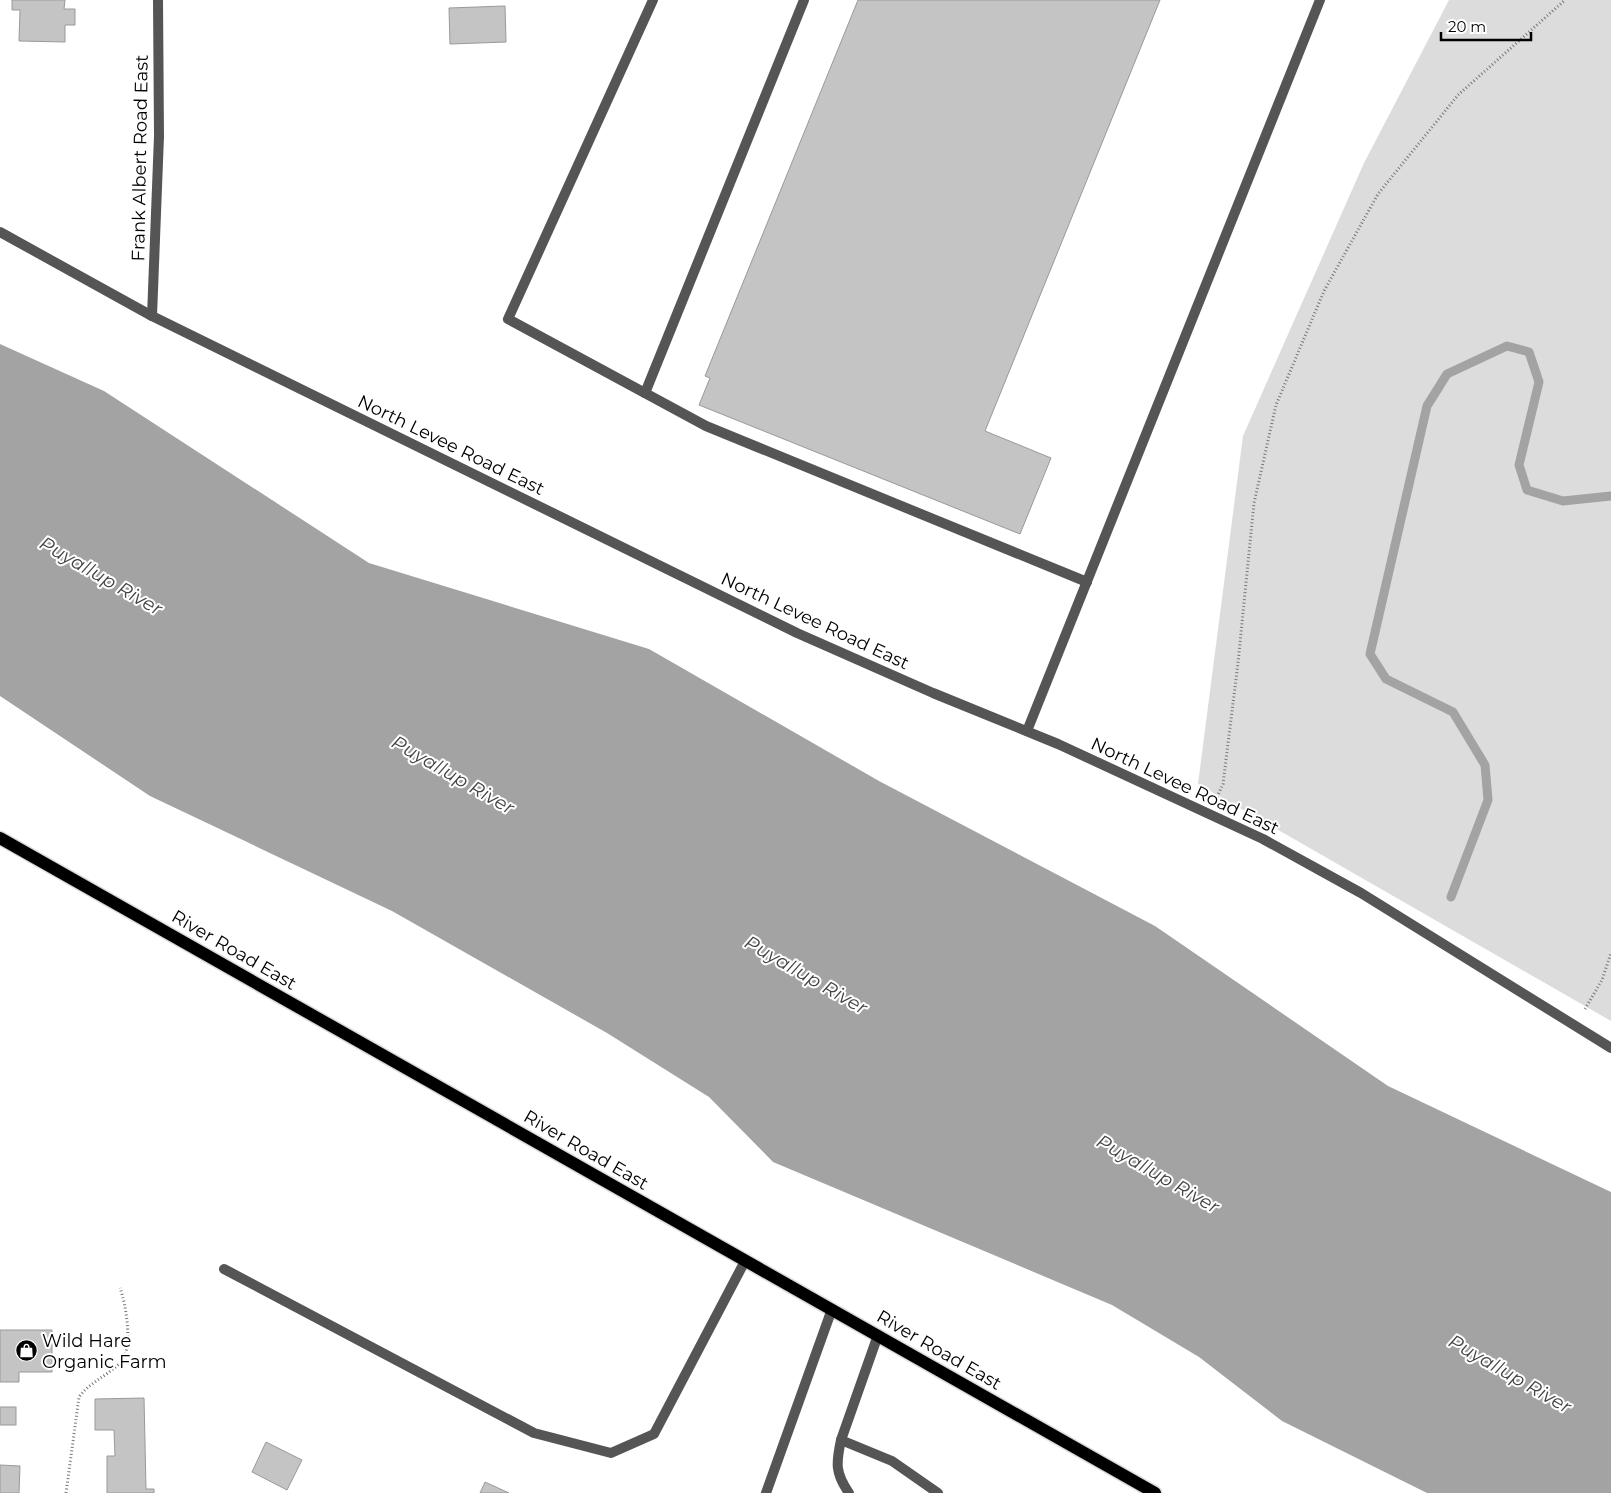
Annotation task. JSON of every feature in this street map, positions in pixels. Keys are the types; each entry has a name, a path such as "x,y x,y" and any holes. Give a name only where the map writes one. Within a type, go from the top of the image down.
{"main road":[{"name":"River Road East","path":"0,838 1155,1493"}],"street":[{"name":"Frank Albert Road East","path":"152,316 159,136 158,0"},
{"path":"653,0 508,318 706,426 1087,582"},
{"path":"645,393 804,0"},
{"path":"1027,731 1320,0"},
{"name":"North Levee Road East","path":"0,232 152,316 797,633 933,693 1027,731 1263,839 1361,893 1611,1048"},
{"path":"224,1269 534,1433 611,1453 654,1434 746,1261"},
{"path":"766,1493 832,1309"},
{"path":"849,1493 841,1482 836,1463 840,1440 878,1335"},
{"path":"840,1440 892,1461 938,1493"}],"path":[{"path":"1208,813 1223,784 1238,663 1254,503 1276,405 1324,291 1378,194 1458,95 1566,0"},
{"path":"1576,1026 1602,980 1611,953"},
{"path":"66,1493 79,1398 86,1388 122,1362 127,1346 127,1305 120,1288"}],"shaded area":[{"path":"1449,0 1611,0 1611,1021 1198,784 1243,436 1364,163"}],"water":[{"name":"Puyallup River","path":"0,344 104,391 369,563 649,649 879,781 1155,926 1388,1086 1611,1192 1611,1493 1427,1493 1282,1421 1199,1357 1112,1305 773,1162 709,1097 607,1033 392,911 150,796 0,696"}],"building":[{"path":"12,0 65,0 64,9 75,9 75,25 65,25 65,42 19,41 20,10 12,10"},
{"path":"858,0 1160,0 985,431 1051,458 1020,534 699,405 710,378 705,376"},
{"path":"505,6 506,42 450,44 449,8"},
{"name":"Wild Hare Organic Farm","path":"0,1330 52,1330 52,1372 19,1372 19,1382 0,1382"},
{"path":"144,1398 146,1489 154,1489 154,1493 107,1493 107,1456 115,1456 114,1430 95,1430 95,1399"},
{"path":"0,1407 16,1407 16,1425 0,1425"},
{"path":"266,1442 302,1460 287,1490 252,1472"},
{"path":"0,1465 20,1466 19,1493 0,1493"},
{"path":"485,1482 509,1493 480,1493"}],"waterway":[{"path":"1451,897 1488,800 1485,765 1453,712 1386,679 1370,654 1427,406 1447,374 1507,346 1529,352 1539,382 1519,465 1527,490 1563,501 1611,496"}],"place":[{"name":"Wild Hare Organic Farm","path":"26,1351"}]}
